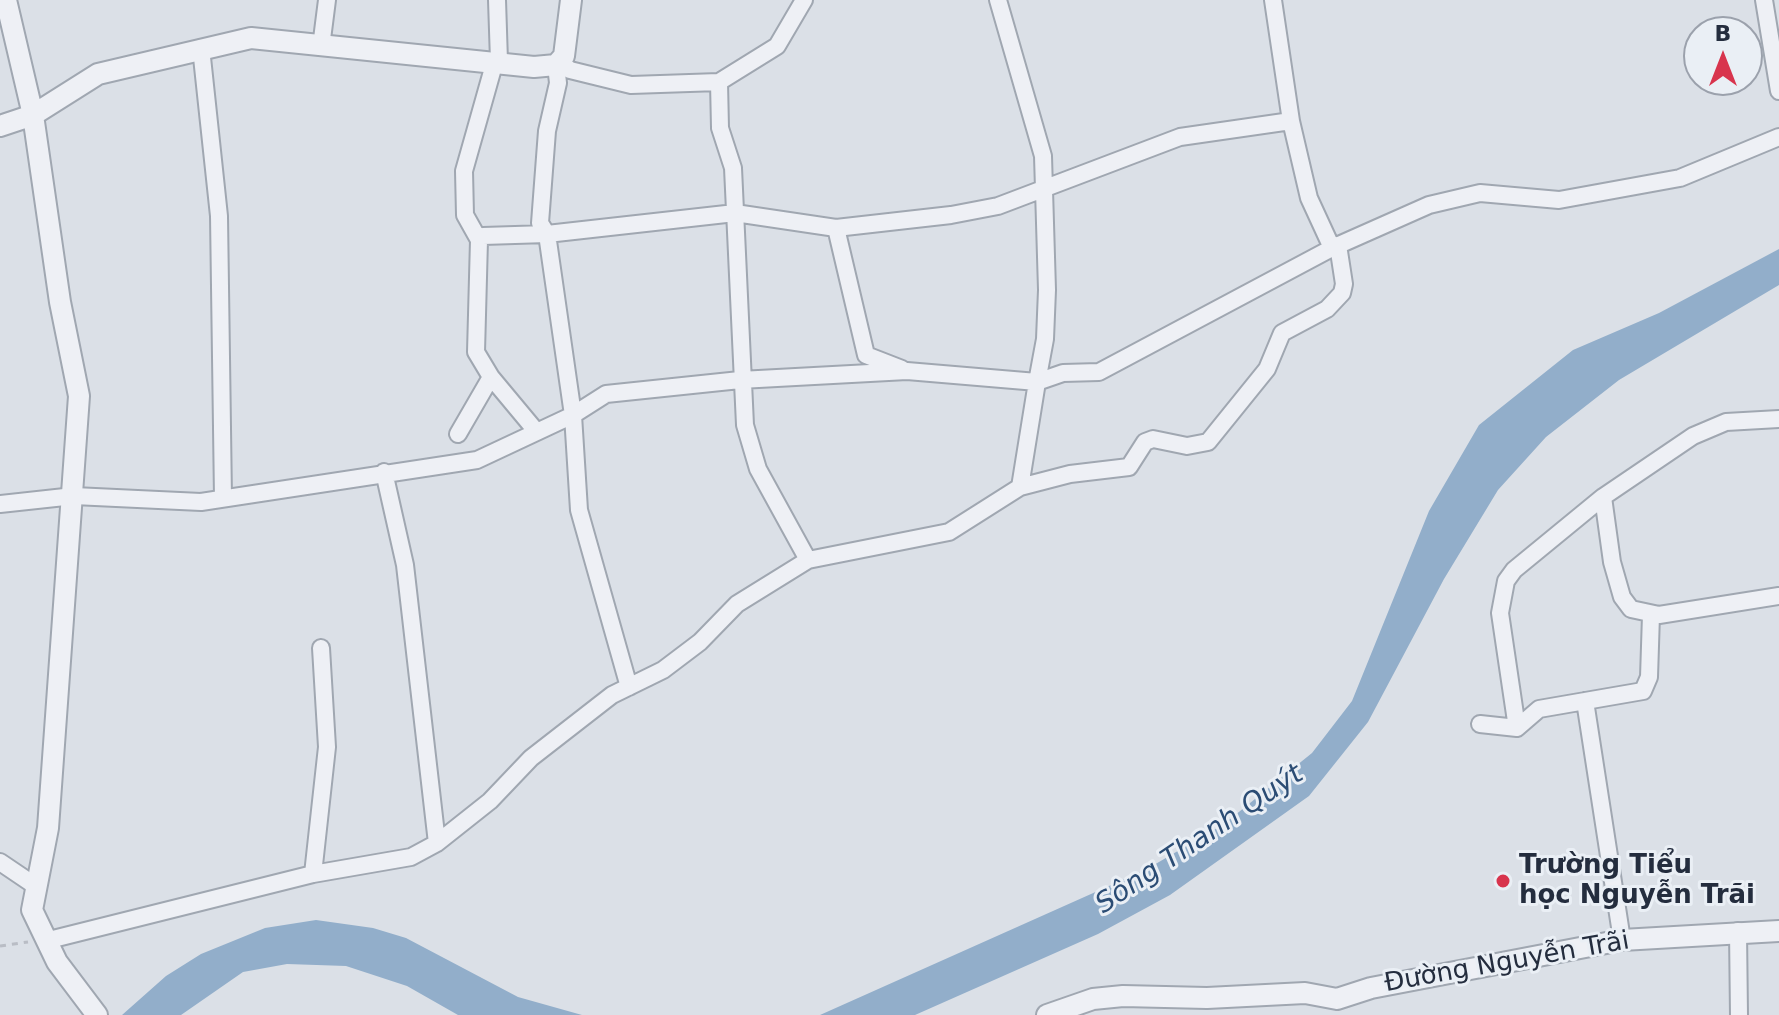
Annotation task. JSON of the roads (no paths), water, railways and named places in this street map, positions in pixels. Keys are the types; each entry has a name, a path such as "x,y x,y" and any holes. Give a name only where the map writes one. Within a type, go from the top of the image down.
{"street":[{"path":"6,0 33,115 60,302 79,396 48,828 32,910 57,962 96,1013"},
{"path":"321,47 327,0"},
{"path":"497,0 497,61 464,171 465,215 479,240 476,352 491,377 536,431"},
{"path":"571,0 566,49 558,64 558,83 547,131 540,223 547,234 573,415 579,510 629,687"},
{"path":"0,126 33,115 98,74 251,38 276,38 321,47 497,61 534,67 558,64 570,70 631,85 719,82 777,46 804,0"},
{"path":"998,0 1043,156 1046,315 1020,487"},
{"path":"49,940 313,874 411,857 437,843 490,801 531,758 612,695 663,670 700,642 737,604 763,585 808,560 949,532 1020,487 1070,474 1129,467 1145,442 1153,439 1187,446 1208,442 1227,423 1267,369 1282,333 1327,309 1342,293 1335,246 1309,198 1291,121 1273,0"},
{"path":"1764,0 1779,91"},
{"path":"201,48 219,216 223,498"},
{"path":"719,82 720,128 733,168 740,380 745,425 758,469 808,560"},
{"path":"479,240 486,235 547,234 735,213 836,228 951,215 998,206 1180,137 1291,121"},
{"path":"0,504 74,496 168,502 223,498 477,460 573,415 606,394 740,380 907,371 1037,382 1063,373 1099,372 1335,246 1429,205 1494,193 1559,200 1680,178 1779,137"},
{"path":"836,228 866,355 907,371"},
{"path":"458,434 491,377"},
{"path":"1517,728 1500,613 1506,581 1514,570 1603,497 1708,428 1744,420 1779,419"},
{"path":"384,472 405,565 437,843"},
{"path":"1603,497 1612,562 1622,597 1631,609 1651,615 1690,612 1779,596"},
{"path":"1480,724 1517,728 1539,709 1643,691 1649,677 1651,615"},
{"path":"313,874 327,747 321,648"},
{"path":"1585,701 1622,940"},
{"path":"0,862 37,887"},
{"path":"1738,931 1739,1015"},
{"name":"Đường Nguyễn Trãi","path":"1047,1015 1093,999 1123,996 1305,993 1337,1007 1371,988 1622,940 1779,931"}],"water":[{"name":"Sông Thanh Quýt","path":"1779,249 1779,285 1619,380 1546,437 1498,490 1444,579 1368,722 1309,796 1170,895 1098,934 915,1015 820,1015 1147,869 1224,824 1312,753 1352,701 1429,511 1479,425 1573,350 1659,313"},
{"path":"316,920 373,928 406,938 518,997 582,1015 458,1015 407,986 346,966 287,964 243,972 181,1015 122,1015 166,976 201,954 265,928"}],"place":[{"name":"Trường Tiểu học Nguyễn Trãi","path":"1503,881"}]}
